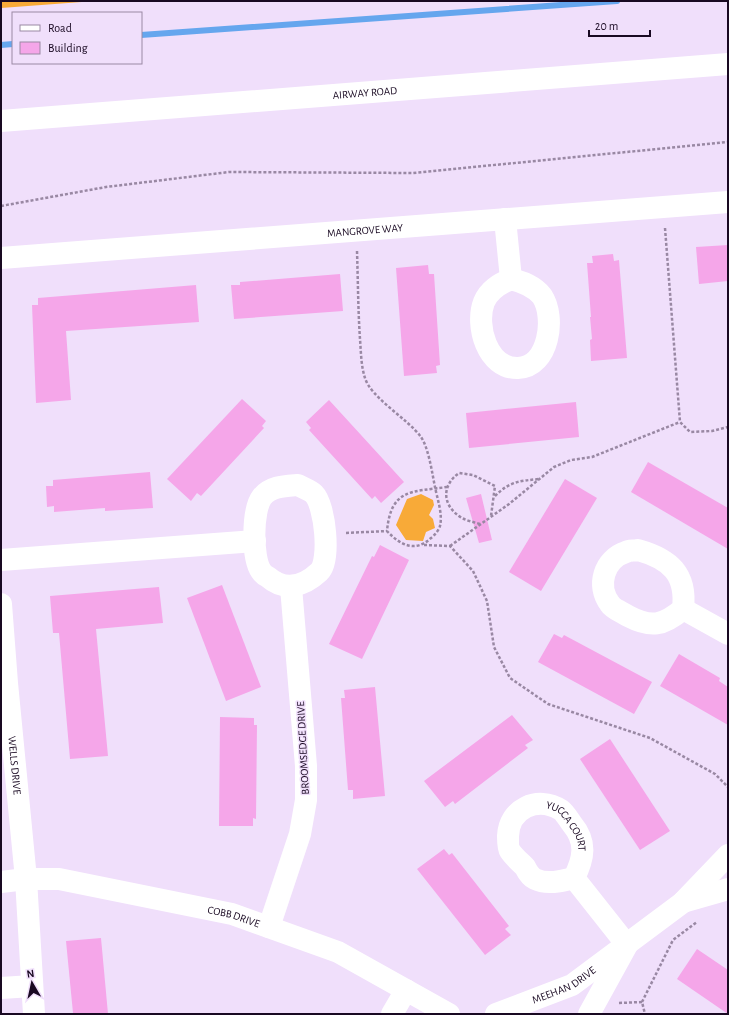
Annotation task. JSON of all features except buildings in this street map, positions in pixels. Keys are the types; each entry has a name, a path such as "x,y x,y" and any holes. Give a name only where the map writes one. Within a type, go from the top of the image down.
{"street":[{"name":"AIRWAY ROAD","path":"1,121 728,64"},
{"name":"MANGROVE WAY","path":"1,258 728,202"},
{"path":"505,219 511,279"},
{"path":"298,485 314,494 321,511 325,534 326,554 321,570 309,581 291,587 275,583 261,572 256,556 255,516 262,498 278,486 298,485"},
{"path":"1,560 255,540"},
{"name":"BROOMSEDGE DRIVE","path":"269,927 300,834 306,800 306,766 291,587"},
{"name":"WELLS DRIVE","path":"1,604 26,879 34,1014"},
{"path":"683,609 728,634"},
{"name":"MEEHAN DRIVE","path":"496,1014 572,985 682,903 728,855"},
{"path":"574,878 626,945"},
{"name":"COBB DRIVE","path":"1,882 26,879 59,879 232,914 338,952 449,1014"},
{"path":"682,903 726,892"},
{"name":"MEEHAN DRIVE","path":"594,1005 626,945"},
{"path":"1,988 32,986"},
{"path":"392,1014 406,990"}],"path":[{"path":"1,206 106,187 229,172 413,173 728,142"},
{"path":"664,207 680,422 690,432 712,431 728,426"},
{"path":"357,230 358,307 361,355 365,378 370,388 401,416 422,438 430,463 439,508 440,526 424,545"},
{"path":"325,534 387,531 396,540 409,546 450,546 554,467 571,460 592,457 680,422"},
{"path":"480,524 463,519 453,511 446,496 447,487 451,479 459,473 473,475 495,486 495,497 491,516"},
{"path":"495,497 505,486 520,481 540,479"},
{"path":"387,531 388,518 393,505 400,497 415,491 447,487"},
{"path":"450,546 473,571 487,601 494,647 510,678 548,704 650,738 715,774 728,787"},
{"path":"645,1014 642,1002 673,940 702,918"},
{"path":"594,1005 642,1002"}],"shaded area":[{"path":"1,1 95,1 1,8"},
{"path":"421,494 433,500 434,505 429,515 433,519 435,528 426,532 423,541 406,540 396,525 407,499"}],"waterway":[{"path":"142,35 617,1"},
{"path":"1,45 12,44"}]}
